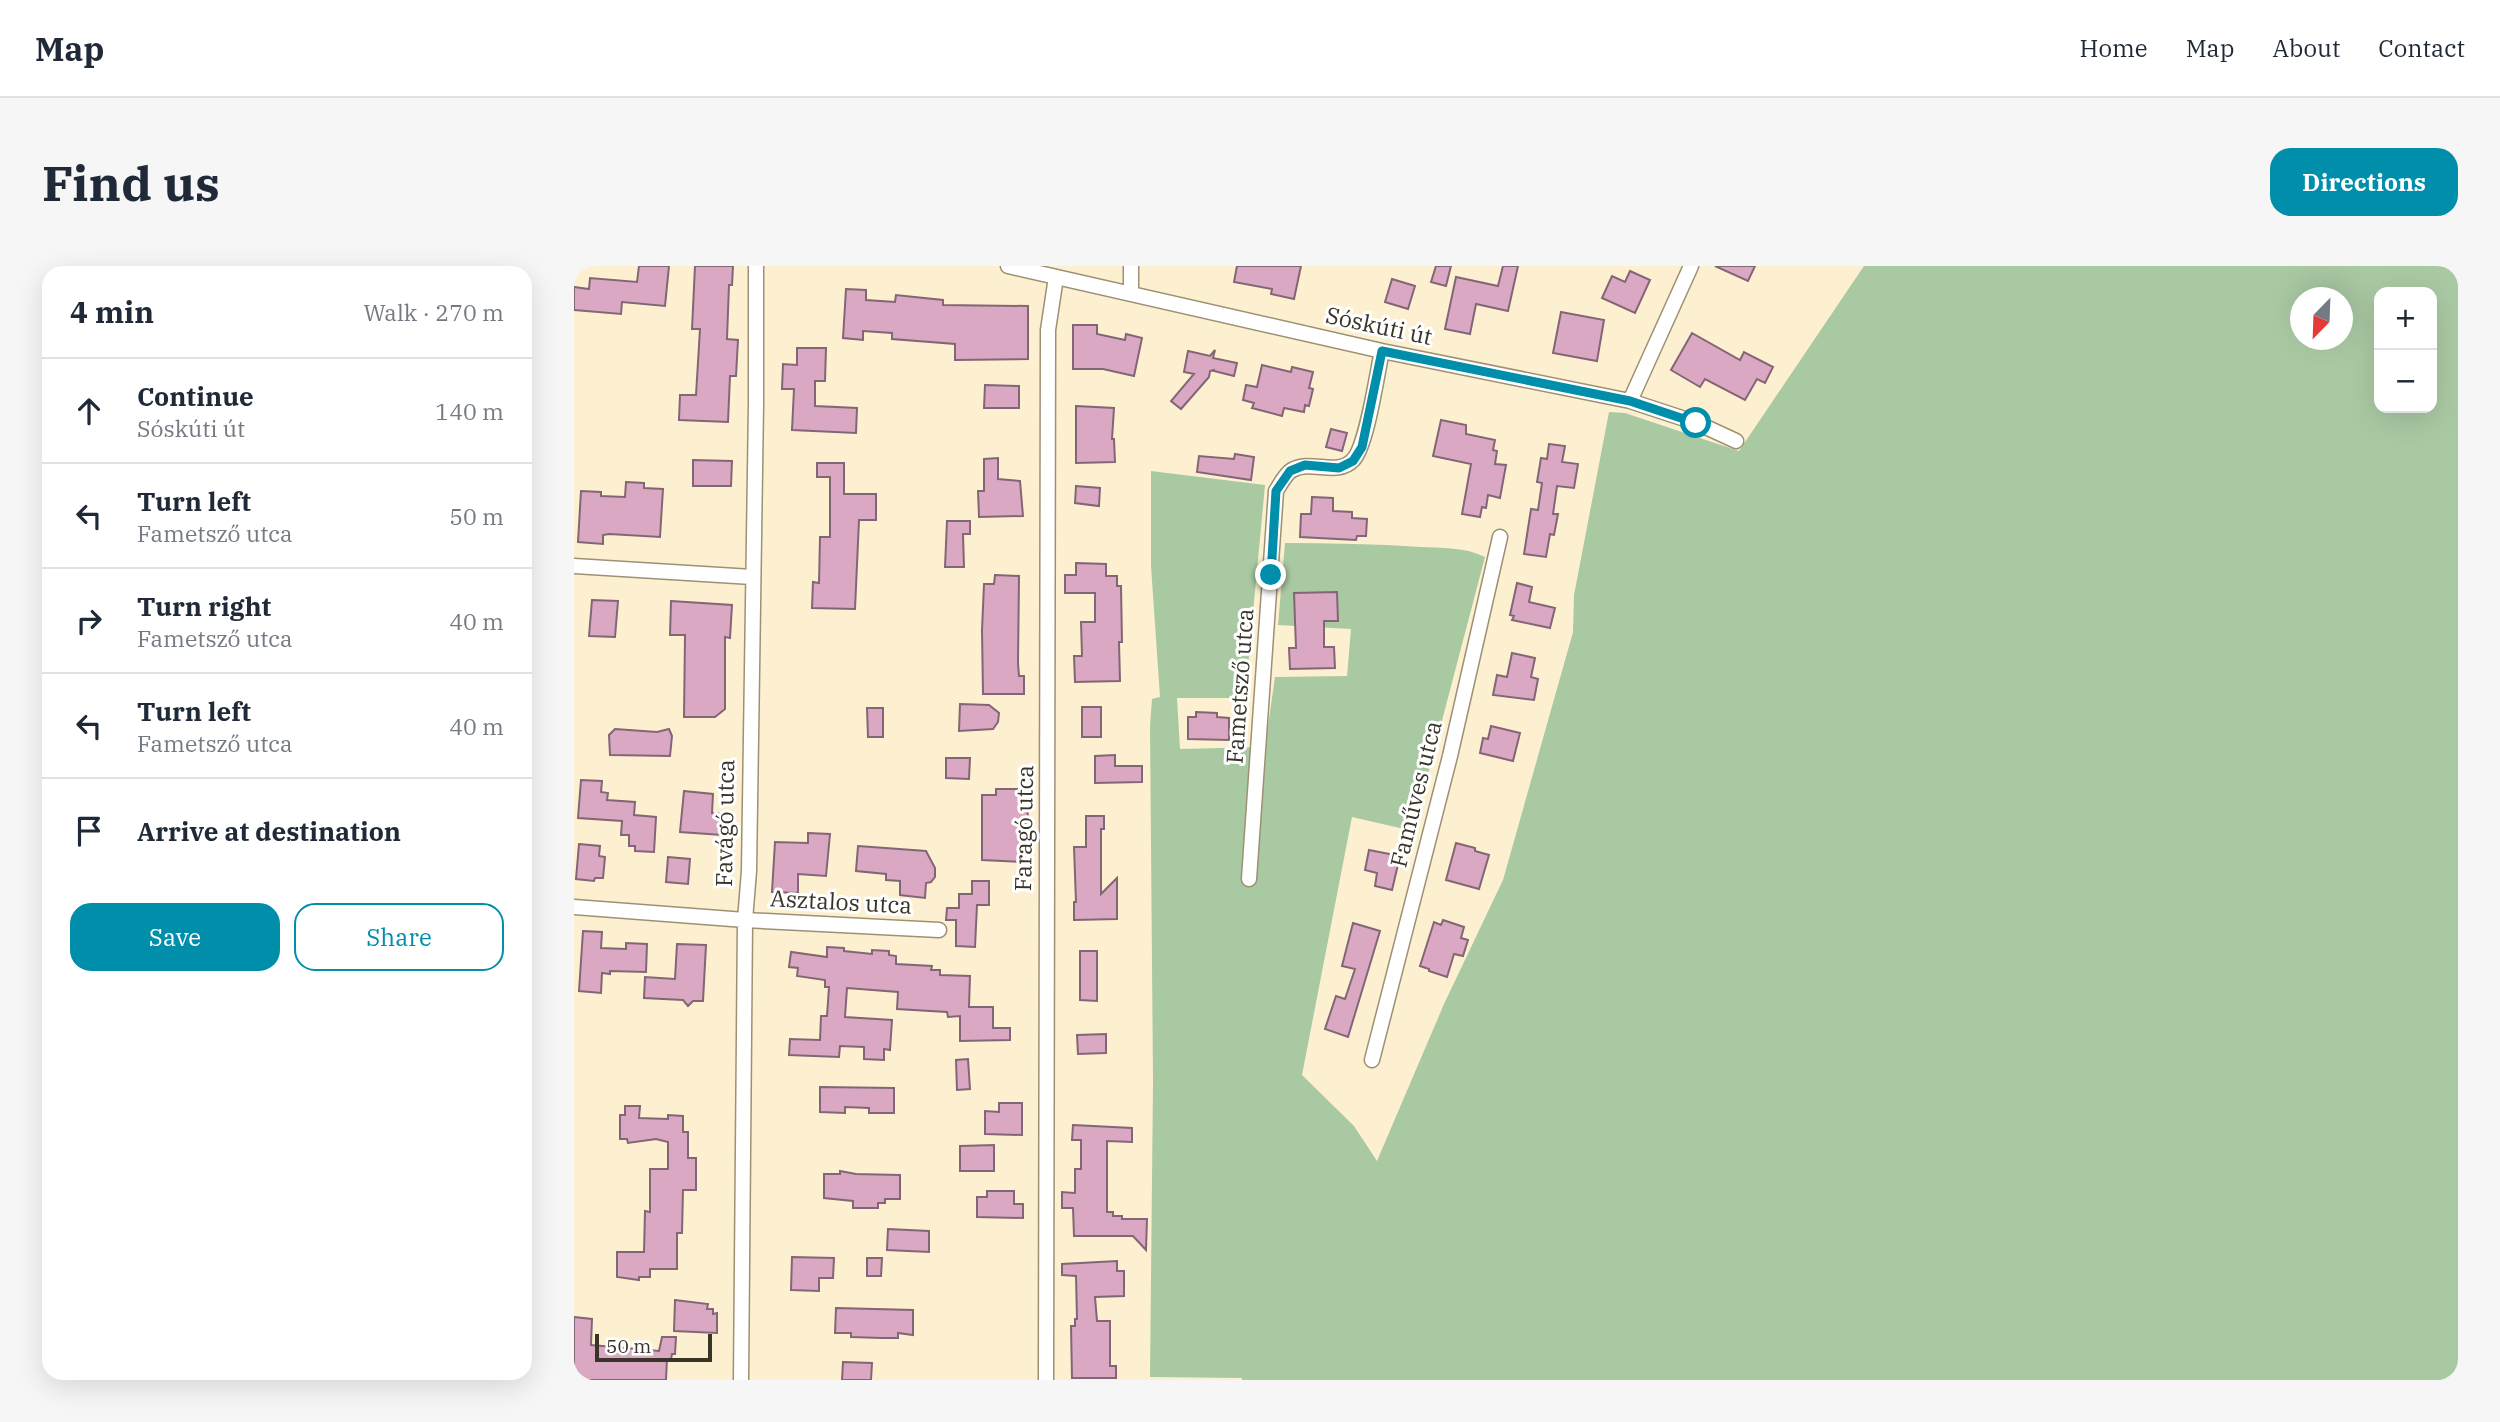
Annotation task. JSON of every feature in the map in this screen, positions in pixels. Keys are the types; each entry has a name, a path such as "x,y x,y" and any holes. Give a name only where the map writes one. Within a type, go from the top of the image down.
{"street":[{"name":"Favágó utca","path":"741,1380 745,920 749,871 756,266"},
{"name":"Sóskúti út","path":"1008,266 1382,351 1630,401 1696,423 1736,441"},
{"path":"1131,266 1131,294"},
{"path":"1630,401 1691,266"},
{"name":"Faragó utca","path":"1046,1380 1048,330 1056,277"},
{"name":"Fametsző utca","path":"1249,880 1276,491 1290,471 1305,465 1339,468 1353,461 1362,447 1382,351"},
{"name":"Faműves utca","path":"1372,1060 1450,757 1500,537"},
{"path":"574,565 752,577"},
{"name":"Asztalos utca","path":"574,907 745,920 939,930"}],"green space":[{"path":"1864,266 2458,266 2458,1380 1242,1380 1150,1377 1153,1081 1150,726 1152,699 1160,697 1151,566 1151,471 1265,485 1245,698 1177,698 1180,749 1265,747 1275,677 1347,676 1351,629 1278,625 1285,543 1445,548 1470,551 1485,557 1413,831 1352,817 1302,1075 1354,1126 1377,1161 1444,1004 1503,880 1573,632 1574,595 1609,412 1625,413 1739,451"}],"building":[{"path":"639,266 669,266 665,306 622,302 621,314 574,310 574,287 589,289 590,278 637,282"},
{"path":"695,266 733,266 732,285 729,285 727,339 738,340 736,376 730,376 728,422 679,420 680,395 696,395 700,329 692,329"},
{"path":"1237,266 1301,266 1294,299 1271,294 1272,289 1234,282"},
{"path":"1436,266 1451,266 1446,286 1431,282"},
{"path":"1503,266 1518,266 1508,311 1476,304 1470,334 1445,329 1456,277 1498,286"},
{"path":"1715,266 1755,266 1748,281"},
{"path":"1630,271 1650,280 1635,313 1602,298 1612,276 1625,282"},
{"path":"1392,279 1415,286 1408,309 1385,302"},
{"path":"846,289 866,290 866,300 895,302 896,295 943,300 943,305 1028,306 1028,359 955,360 955,344 892,339 892,333 863,331 863,340 843,338"},
{"path":"1561,312 1604,320 1597,361 1553,353"},
{"path":"1073,325 1097,325 1097,334 1125,340 1126,334 1142,338 1134,376 1103,369 1073,369"},
{"path":"1692,333 1740,360 1744,352 1773,367 1765,383 1757,379 1745,400 1705,379 1700,387 1671,370"},
{"path":"797,348 826,348 825,381 815,381 815,406 857,408 856,433 792,430 794,389 782,389 783,364 797,365"},
{"path":"1215,350 1213,358 1237,363 1234,376 1210,371 1209,377 1181,409 1171,401 1194,374 1184,372 1188,351 1210,356"},
{"path":"1262,365 1291,372 1292,367 1313,372 1309,388 1313,389 1309,406 1305,405 1304,412 1284,408 1282,416 1252,408 1254,403 1243,400 1246,385 1257,387"},
{"path":"985,385 1019,386 1019,408 984,408"},
{"path":"1076,406 1114,408 1112,439 1115,462 1076,463"},
{"path":"1441,420 1466,425 1466,434 1495,440 1495,464 1506,465 1500,498 1488,495 1486,508 1482,507 1480,517 1462,514 1471,464 1433,456"},
{"path":"1331,429 1347,433 1342,451 1326,447"},
{"path":"1549,444 1565,446 1562,462 1578,464 1574,488 1557,486 1553,514 1558,514 1554,535 1550,534 1546,557 1524,554 1531,509 1538,510 1542,483 1537,482 1541,458 1547,459"},
{"path":"1235,454 1254,457 1251,480 1197,472 1199,456 1234,459"},
{"path":"998,458 998,479 1020,481 1023,516 979,517 978,491 984,491 984,459"},
{"path":"693,460 732,461 731,486 693,486"},
{"path":"817,463 844,463 844,494 876,494 876,520 859,520 855,609 812,608 813,582 819,583 820,537 830,537 830,477 817,477"},
{"path":"626,482 644,483 644,488 663,489 660,537 609,534 603,535 603,544 578,542 581,491 601,492 601,496 625,497"},
{"path":"1076,486 1100,488 1099,506 1075,503"},
{"path":"1312,497 1333,498 1333,511 1352,512 1352,518 1367,519 1366,536 1357,536 1356,540 1300,537 1301,514 1311,514"},
{"path":"947,521 970,521 970,534 963,534 964,567 945,567"},
{"path":"1076,563 1106,564 1106,576 1117,576 1117,586 1121,586 1120,681 1075,682 1074,656 1082,656 1081,622 1095,622 1095,593 1065,593 1065,575 1076,575"},
{"path":"995,575 1019,576 1018,663 1019,676 1024,676 1024,694 983,694 984,584 994,584"},
{"path":"1517,583 1532,587 1529,602 1555,608 1550,628 1512,620 1514,616 1510,615"},
{"path":"1337,592 1338,621 1324,621 1324,647 1334,647 1335,668 1290,669 1289,648 1296,648 1294,593"},
{"path":"592,600 618,601 615,637 589,636"},
{"path":"671,601 732,605 730,638 725,637 725,709 715,717 684,717 685,635 670,635"},
{"path":"1512,653 1535,658 1531,677 1538,679 1534,700 1493,695 1497,675 1507,677"},
{"path":"960,704 989,705 999,713 998,722 993,729 959,731"},
{"path":"1082,707 1101,707 1101,737 1082,737"},
{"path":"867,708 883,708 883,737 868,737"},
{"path":"1196,712 1217,713 1217,717 1229,718 1229,740 1188,739 1188,717 1196,717"},
{"path":"1491,726 1520,733 1513,761 1480,753 1483,738 1488,739"},
{"path":"615,729 657,732 669,729 672,736 670,756 610,755 609,735"},
{"path":"1115,755 1115,766 1142,766 1142,782 1095,783 1095,756"},
{"path":"946,758 970,758 969,779 946,778"},
{"path":"581,780 602,781 601,792 608,793 607,800 635,802 634,815 656,817 654,852 635,851 635,846 629,846 629,835 621,835 622,821 578,818"},
{"path":"996,789 1022,789 1022,798 1026,799 1028,817 1024,862 982,860 982,795 996,795"},
{"path":"684,791 713,794 712,813 724,814 722,835 680,832"},
{"path":"1086,816 1104,816 1104,829 1101,829 1101,894 1117,878 1117,919 1074,920 1074,847 1086,847"},
{"path":"808,833 830,834 826,876 798,874 798,893 772,892 775,842 808,843"},
{"path":"1456,843 1489,855 1479,889 1446,880"},
{"path":"579,844 600,846 599,856 605,857 603,878 595,878 594,881 576,879"},
{"path":"858,846 926,851 935,868 935,877 926,883 925,898 900,895 900,881 886,880 886,874 856,871"},
{"path":"1369,850 1400,856 1392,890 1375,886 1377,873 1365,870"},
{"path":"668,857 690,859 688,884 666,882"},
{"path":"972,881 989,881 989,905 977,905 975,947 956,946 956,920 946,920 947,908 959,908 959,894 972,894"},
{"path":"1443,920 1464,927 1461,938 1468,940 1463,956 1454,954 1447,977 1420,966 1434,922 1441,925"},
{"path":"1353,923 1380,931 1348,1037 1325,1029 1336,996 1345,999 1355,969 1342,966"},
{"path":"583,931 602,932 601,948 626,949 626,943 647,944 646,972 602,973 601,993 579,991"},
{"path":"677,944 706,945 703,1001 693,1001 688,1006 683,1000 644,998 645,977 675,979"},
{"path":"827,947 872,954 872,950 889,951 889,955 896,956 896,964 932,966 931,970 940,970 940,975 970,976 969,1007 993,1007 993,1028 1010,1028 1010,1040 960,1041 960,1016 948,1017 947,1012 897,1009 898,992 847,988 845,1017 892,1020 890,1050 884,1049 884,1060 864,1059 864,1047 840,1046 839,1057 789,1055 790,1039 820,1040 821,1016 827,1016 829,987 825,987 825,980 797,976 798,968 789,967 791,952 827,957"},
{"path":"1080,951 1097,951 1097,1001 1080,1000"},
{"path":"1106,1034 1106,1053 1078,1054 1077,1035"},
{"path":"968,1059 970,1089 957,1090 956,1060"},
{"path":"820,1087 894,1088 894,1113 869,1113 869,1108 845,1107 845,1113 820,1112"},
{"path":"999,1103 1022,1103 1022,1135 985,1134 985,1111 999,1112"},
{"path":"625,1106 640,1106 639,1118 668,1119 668,1115 683,1116 683,1132 688,1132 688,1158 696,1158 696,1190 683,1190 682,1233 677,1233 677,1269 650,1269 650,1277 639,1277 639,1280 617,1277 617,1252 644,1252 645,1211 650,1212 650,1169 668,1169 668,1142 656,1139 628,1143 627,1139 620,1139 620,1115 625,1115"},
{"path":"1073,1125 1132,1128 1132,1142 1107,1141 1107,1212 1113,1212 1113,1216 1122,1216 1122,1219 1147,1219 1146,1250 1133,1236 1074,1236 1073,1208 1062,1208 1062,1192 1075,1193 1075,1169 1081,1169 1081,1140 1072,1140"},
{"path":"994,1145 994,1171 960,1171 960,1146"},
{"path":"840,1171 900,1175 900,1199 885,1199 885,1203 878,1203 878,1208 853,1208 853,1201 824,1198 824,1174 840,1174"},
{"path":"987,1191 1014,1191 1014,1204 1023,1204 1023,1218 977,1217 977,1197 987,1197"},
{"path":"888,1229 929,1231 929,1252 887,1250"},
{"path":"792,1257 834,1258 833,1278 819,1278 819,1291 791,1290"},
{"path":"867,1258 882,1258 881,1276 867,1276"},
{"path":"1117,1261 1117,1271 1124,1271 1124,1296 1095,1297 1097,1321 1110,1321 1110,1366 1116,1366 1116,1378 1072,1378 1071,1326 1075,1326 1077,1319 1076,1276 1062,1275 1062,1264"},
{"path":"675,1300 708,1304 707,1309 713,1309 713,1314 717,1313 717,1333 674,1331"},
{"path":"836,1308 913,1310 913,1335 898,1333 898,1338 882,1338 851,1337 851,1333 835,1333"},
{"path":"574,1317 592,1319 591,1345 659,1351 662,1337 676,1337 675,1354 672,1354 671,1359 667,1359 666,1380 574,1380"},
{"path":"843,1362 872,1363 871,1380 842,1380"}],"route":[{"path":"1271,575 1276,491 1290,471 1305,465 1339,468 1353,461 1362,447 1382,351 1630,401 1696,423"}]}
